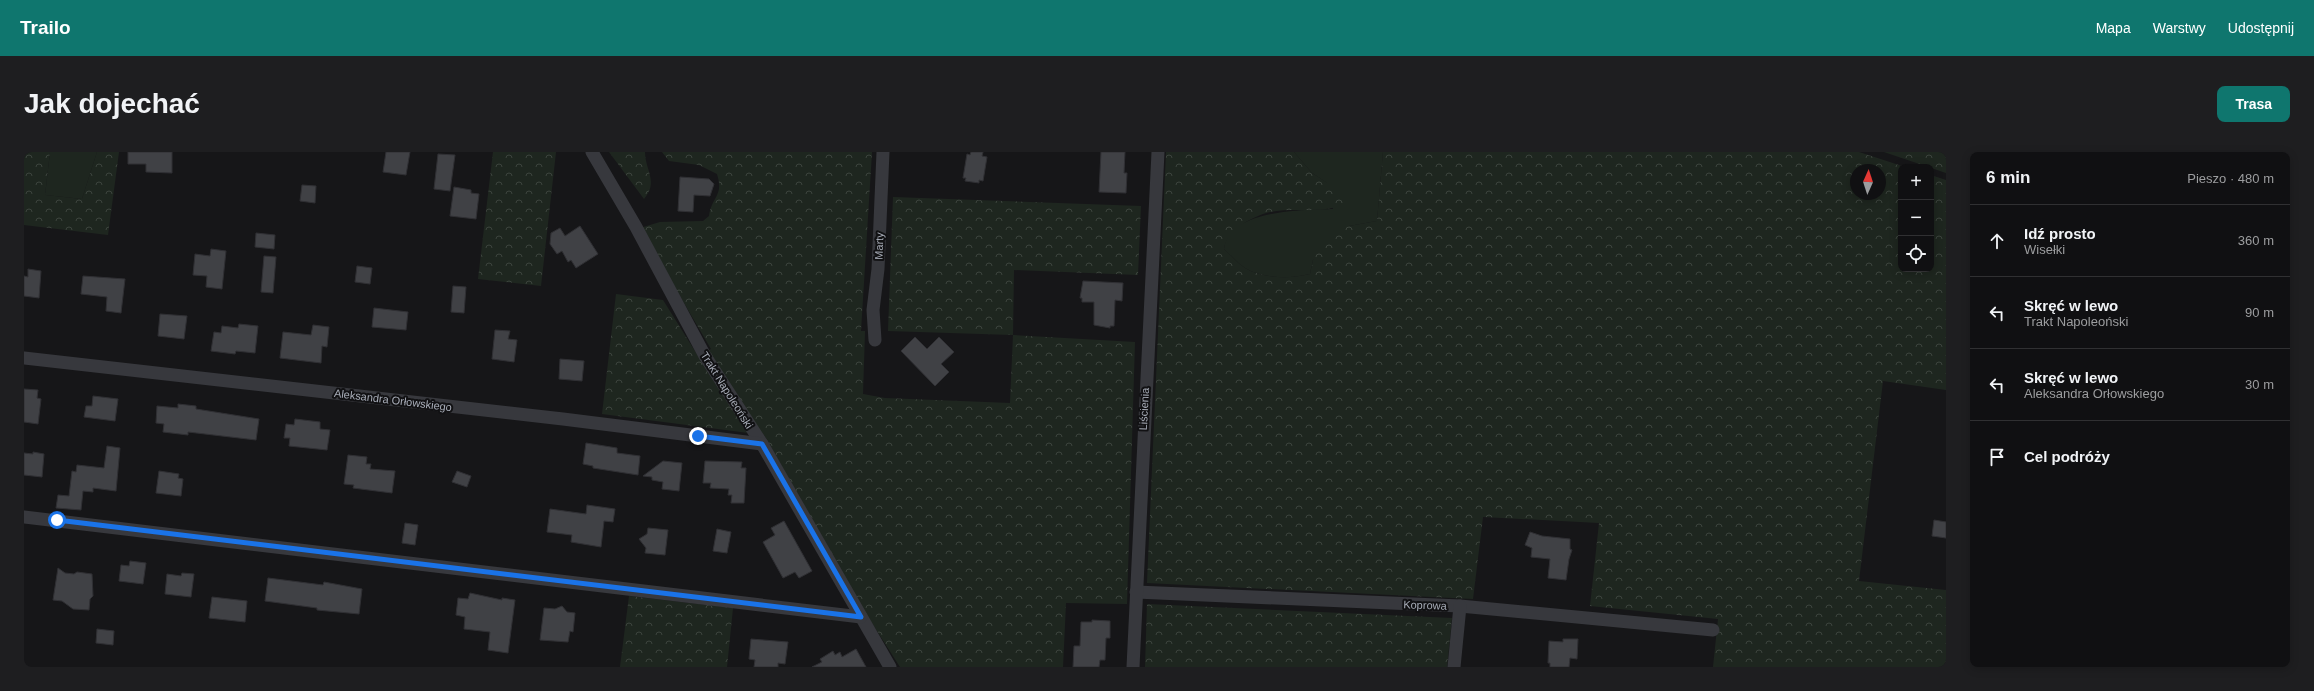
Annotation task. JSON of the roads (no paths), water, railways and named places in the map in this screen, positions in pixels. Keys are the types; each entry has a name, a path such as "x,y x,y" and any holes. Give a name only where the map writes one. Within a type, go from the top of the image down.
{"street":[{"name":"Trakt Napoleoński","path":"592,152 636,227 705,356 762,444 890,667"},
{"name":"Marty","path":"875,340 873,310 878,269 883,152"},
{"name":"Liścienia","path":"1133,667 1158,152"},
{"name":"Aleksandra Orłowskiego","path":"24,358 563,419 762,444"},
{"path":"24,517 861,617"},
{"name":"Koprowa","path":"1136,592 1460,606 1713,630"},
{"path":"1454,667 1460,606"}]}
